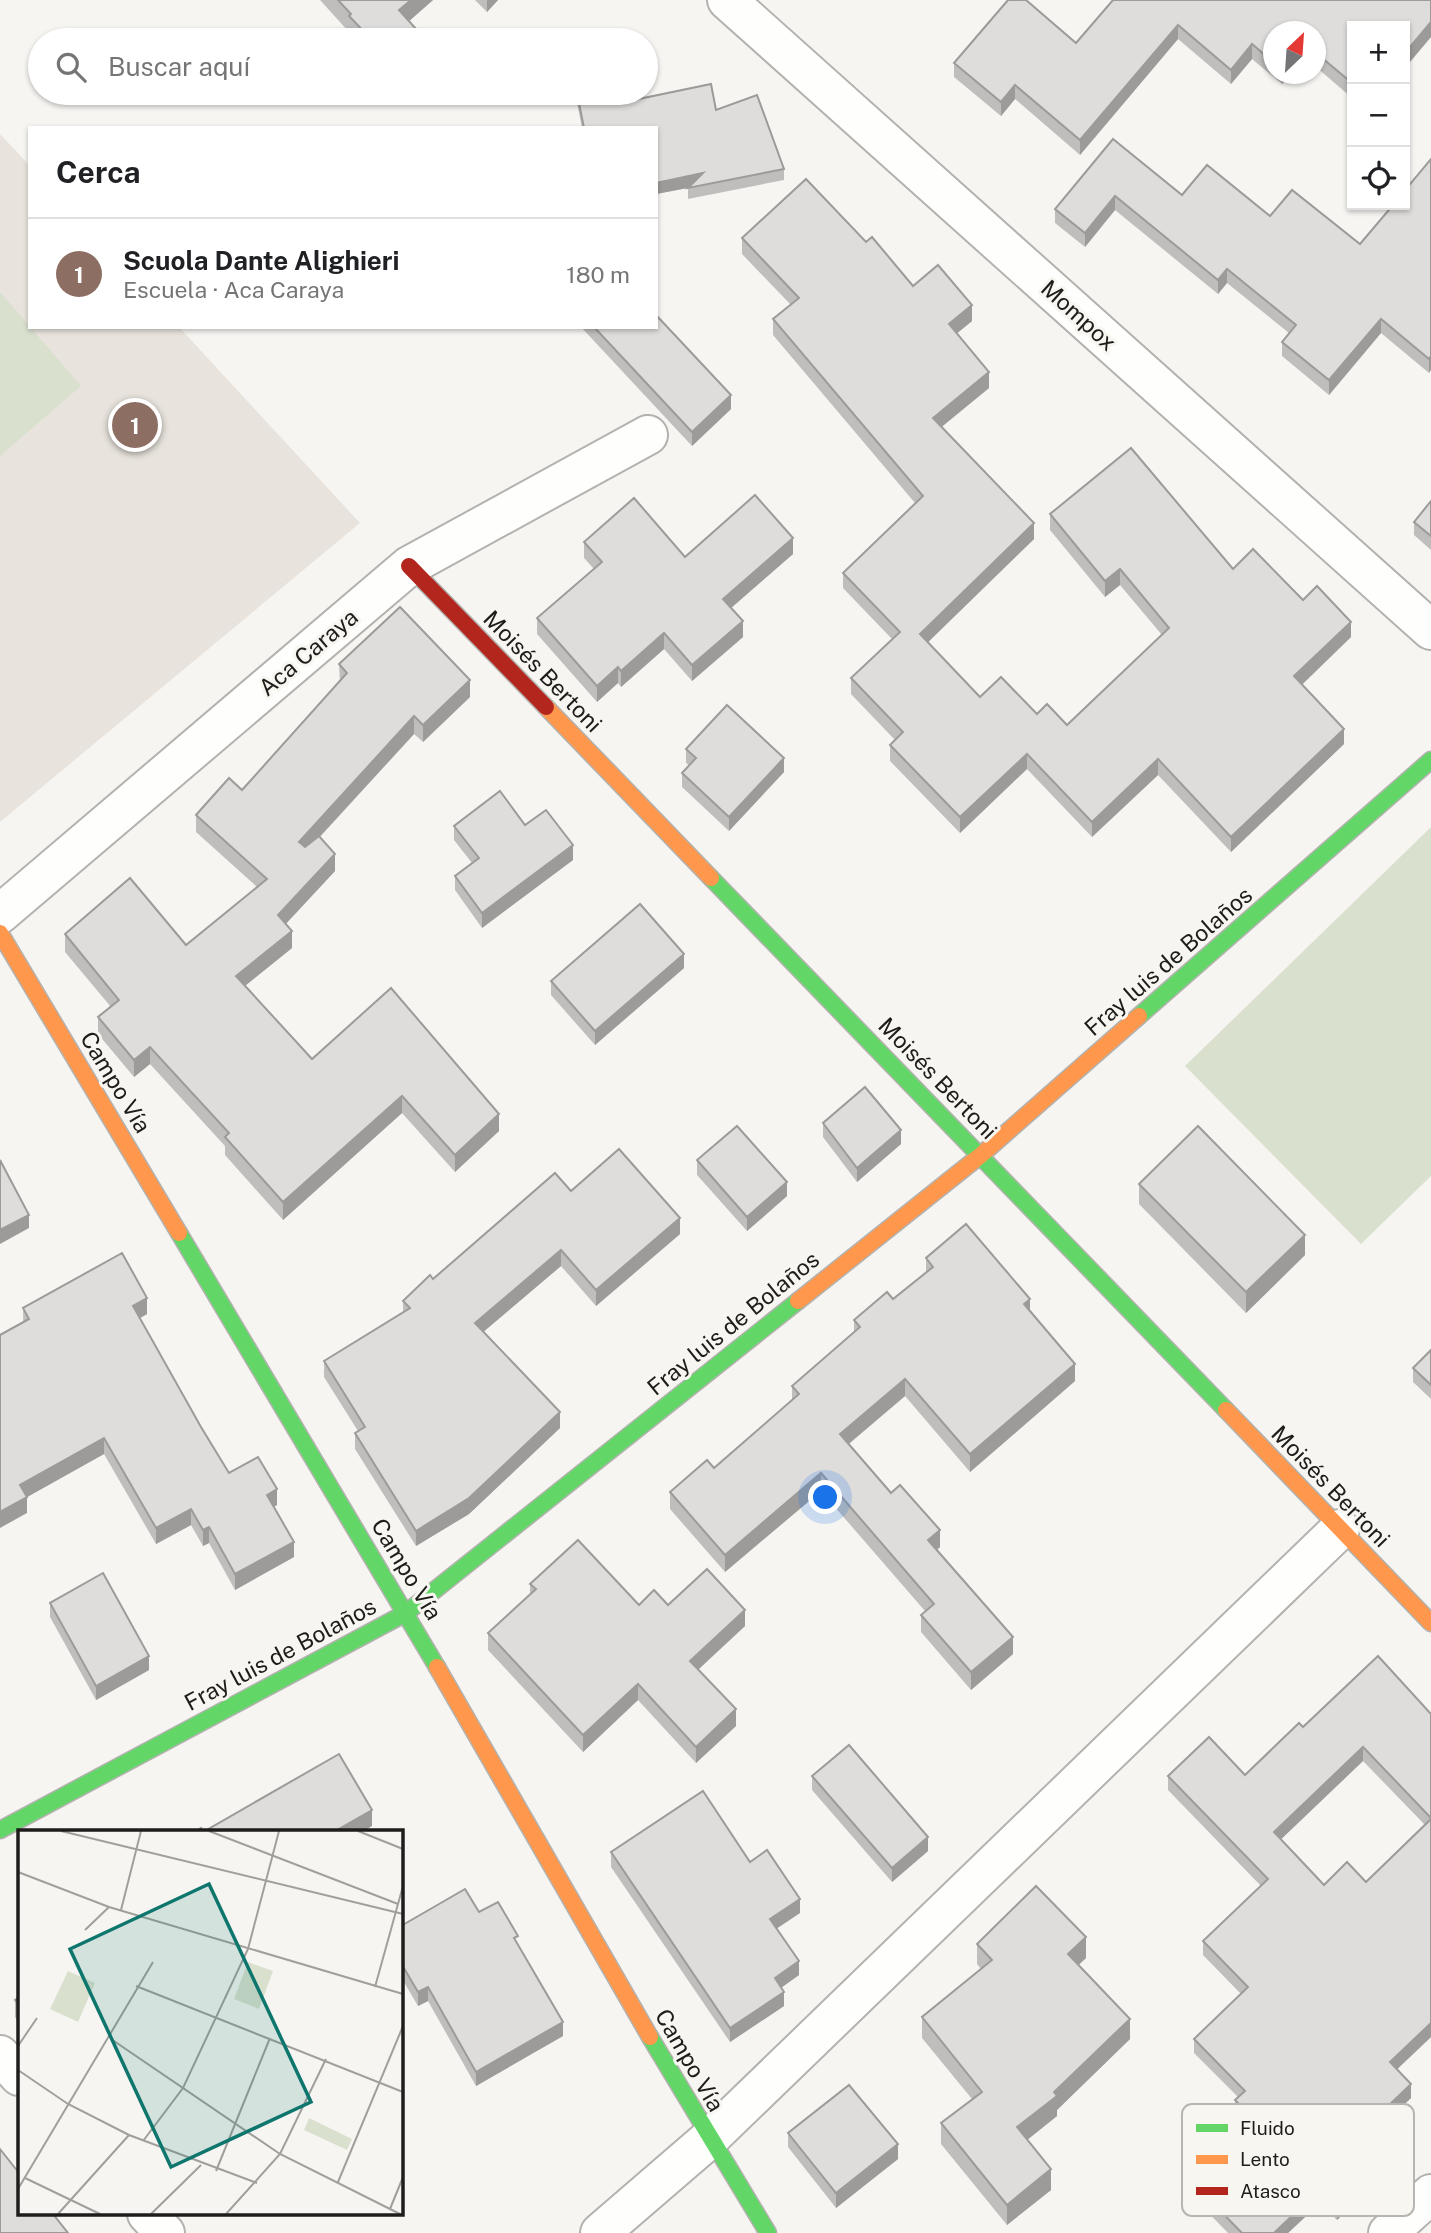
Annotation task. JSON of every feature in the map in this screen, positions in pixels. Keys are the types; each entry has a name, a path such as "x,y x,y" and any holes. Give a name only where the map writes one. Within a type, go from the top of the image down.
{"street":[{"name":"Mompox","path":"727,0 1431,630"},
{"name":"Aca Caraya","path":"0,914 409,566 648,436"},
{"name":"Moisés Bertoni","path":"409,566 1431,1623"},
{"name":"Fray luis de Bolaños","path":"0,1830 406,1613 981,1155 1431,760"},
{"name":"Campo Vía","path":"0,933 406,1613 709,2139 768,2233"},
{"path":"600,2233 709,2139 1340,1529"},
{"path":"0,2055 18,2075"},
{"path":"1414,2209 1431,2194"},
{"path":"149,2216 165,2233"},
{"path":"1388,2233 1407,2216"}],"shaded area":[{"path":"0,134 28,164 28,329 181,329 360,523 0,822"}],"green space":[{"path":"0,292 28,324 28,329 32,329 81,386 0,456"},
{"path":"1431,827 1431,1176 1361,1244 1185,1066"}],"building":[{"path":"338,0 411,0 399,10 415,28 360,28 349,16 351,14"},
{"path":"1008,0 1026,0 1076,43 1113,0 1431,0 1431,22 1410,47 1410,21 1347,21 1347,79 1326,61 1326,21 1263,21 1263,53 1252,44 1231,70 1178,25 1080,140 1015,85 1001,102 954,63"},
{"path":"711,84 716,110 757,95 784,169 688,188 703,173 658,183 658,126 584,126 579,105 658,105 658,95"},
{"path":"1113,139 1182,195 1207,165 1270,216 1292,190 1360,244 1389,210 1410,210 1410,184 1431,159 1431,356 1429,359 1381,319 1329,380 1282,342 1296,325 1227,269 1218,280 1115,196 1085,233 1055,209"},
{"path":"806,179 866,242 872,237 913,286 938,265 972,305 949,324 989,372 933,418 1034,523 920,634 980,697 1001,677 1037,714 1047,704 1067,725 1169,628 1120,569 1105,581 1050,514 1131,448 1233,569 1253,549 1303,600 1317,586 1351,622 1294,676 1344,729 1231,837 1158,759 1092,822 1027,754 960,817 890,745 903,732 851,678 900,632 843,573 923,496 773,319 799,298 742,238"},
{"path":"658,317 731,395 692,432 596,329 658,329"},
{"path":"755,495 793,538 723,599 743,621 692,665 664,633 621,671 618,667 597,686 537,618 602,562 584,542 634,498 685,557"},
{"path":"1431,501 1431,536 1414,522"},
{"path":"400,607 470,680 423,725 414,716 299,842 305,847 319,836 335,854 278,915 292,931 236,976 312,1059 391,988 499,1114 455,1155 402,1096 283,1202 225,1137 229,1133 150,1047 134,1060 98,1017 119,1000 65,934 130,878 186,945 267,879 196,815 229,778 242,790 347,673 339,664"},
{"path":"727,705 784,758 729,817 682,773 696,758 686,749"},
{"path":"500,791 525,825 546,810 573,845 482,913 455,876 479,858 454,826"},
{"path":"640,904 684,954 595,1031 551,981"},
{"path":"865,1087 901,1130 857,1168 823,1123"},
{"path":"737,1126 787,1182 747,1217 697,1160"},
{"path":"1198,1126 1305,1235 1246,1292 1139,1184"},
{"path":"619,1149 680,1218 596,1290 561,1250 475,1323 560,1412 469,1498 416,1531 355,1433 365,1427 324,1361 410,1308 403,1301 430,1275 433,1279 555,1173 571,1191"},
{"path":"0,1160 29,1215 0,1230"},
{"path":"966,1224 1030,1299 1024,1304 1075,1364 970,1454 905,1379 840,1434 891,1493 900,1485 940,1530 928,1540 1013,1637 971,1672 921,1615 934,1604 821,1473 725,1555 670,1492 707,1460 714,1468 799,1394 792,1386 860,1327 854,1320 887,1292 893,1299 933,1267 926,1258"},
{"path":"122,1253 147,1298 133,1306 229,1473 258,1457 277,1489 267,1495 294,1542 235,1574 209,1527 203,1530 191,1509 156,1528 104,1438 20,1485 27,1497 0,1512 0,1335 29,1319 23,1308"},
{"path":"1431,1350 1431,1385 1413,1368"},
{"path":"578,1540 639,1605 654,1590 668,1605 707,1569 745,1610 690,1661 736,1709 696,1747 638,1684 583,1735 488,1633 536,1589 530,1584"},
{"path":"103,1573 149,1656 96,1686 50,1603"},
{"path":"1378,1656 1431,1714 1431,1818 1363,1747 1274,1832 1324,1885 1347,1862 1366,1882 1431,1819 1431,2023 1390,2062 1411,2084 1390,2104 1239,2104 1235,2100 1245,2091 1194,2039 1248,1987 1203,1941 1268,1879 1168,1776 1209,1737 1245,1775 1299,1723 1303,1727"},
{"path":"849,1745 928,1837 892,1868 812,1776"},
{"path":"339,1754 372,1810 339,1829 206,1830"},
{"path":"703,1791 750,1862 767,1850 800,1899 770,1919 799,1961 775,1978 784,1992 730,2028 611,1852"},
{"path":"1036,1886 1086,1937 1068,1954 1130,2019 1054,2092 1057,2096 1017,2127 1051,2169 1007,2205 941,2123 982,2092 922,2017 992,1960 977,1944"},
{"path":"465,1889 479,1912 498,1902 518,1936 514,1938 563,2022 476,2072 428,1987 418,1992 402,1965 402,1925"},
{"path":"849,2085 898,2144 836,2193 788,2133"},
{"path":"0,2149 18,2172 18,2216 55,2216 68,2233 0,2233"},
{"path":"1225,2216 1292,2216 1274,2233 1242,2233"}],"traffic: fast":[{"path":"1139,1016 1431,760"},
{"path":"711,878 1226,1410"},
{"path":"179,1233 437,1667"},
{"path":"0,1830 406,1613 798,1301"},
{"path":"650,2037 768,2233"}],"traffic: slow":[{"path":"546,707 711,878"},
{"path":"0,933 179,1233"},
{"path":"798,1301 981,1155 1139,1016"},
{"path":"1226,1410 1431,1623"},
{"path":"437,1667 650,2037"}],"traffic: jam":[{"path":"409,566 546,707"}],"place":[{"name":"Scuola Dante Alighieri","path":"135,425"}]}
